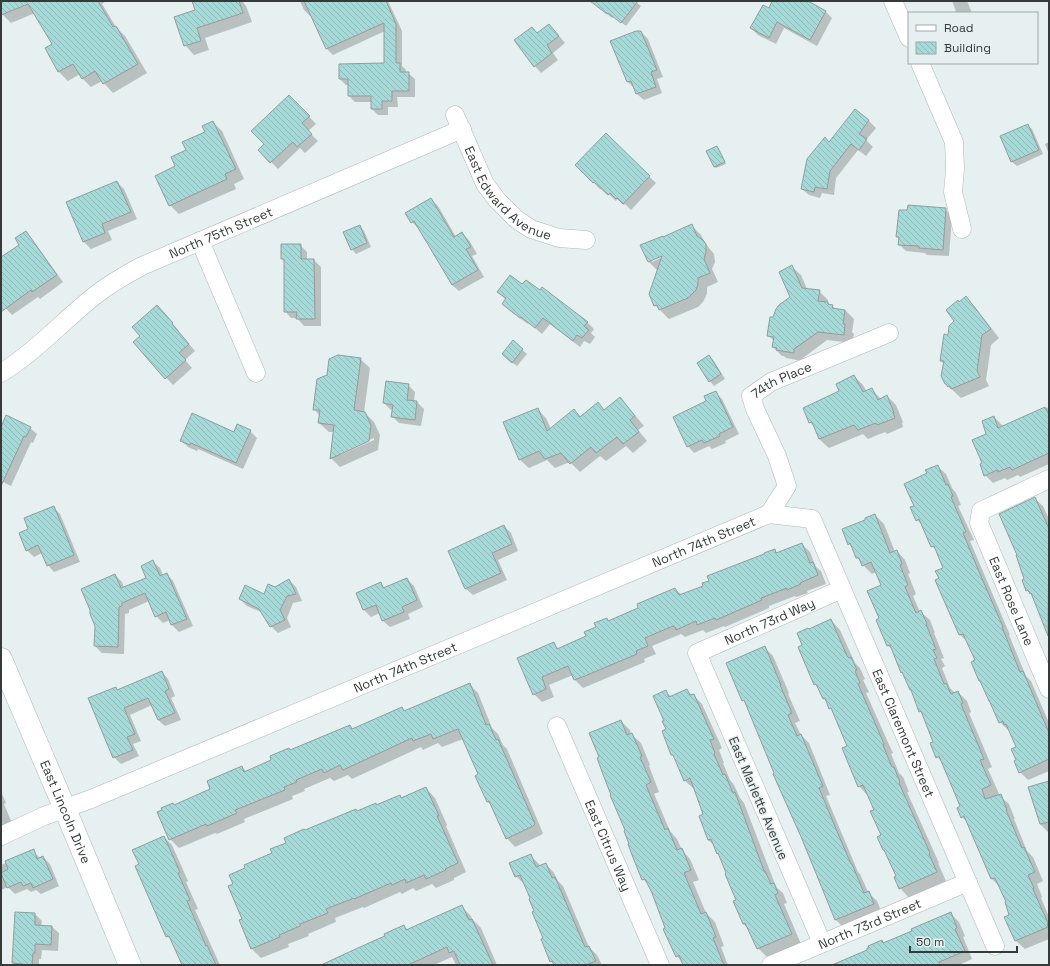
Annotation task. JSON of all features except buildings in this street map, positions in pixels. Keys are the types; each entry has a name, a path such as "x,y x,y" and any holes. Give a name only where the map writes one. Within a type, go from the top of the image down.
{"main road":[{"name":"East Lincoln Drive","path":"1,659 130,965"}],"street":[{"path":"893,1 908,36"},
{"path":"920,64 954,142 955,169 953,192 962,229"},
{"name":"East Edward Avenue","path":"459,122 485,184 497,200 516,219 531,229 559,238 586,240"},
{"name":"North 75th Street","path":"1,373 18,362 94,296 142,266 200,241 459,122"},
{"path":"200,241 256,373"},
{"name":"74th Place","path":"769,514 787,486 777,456 755,409 751,396 771,382 889,334"},
{"name":"East Rose Lane","path":"1049,479 981,512 979,523 1049,689"},
{"name":"North 74th Street","path":"1,836 44,816 98,796 769,514 812,519"},
{"name":"East Claremont Street","path":"812,519 995,946"},
{"name":"North 73rd Way","path":"697,653 842,588"},
{"name":"East Marlette Avenue","path":"697,653 822,943"},
{"name":"East Citrus Way","path":"557,726 660,965"},
{"name":"North 73rd Street","path":"771,965 968,882"}]}
